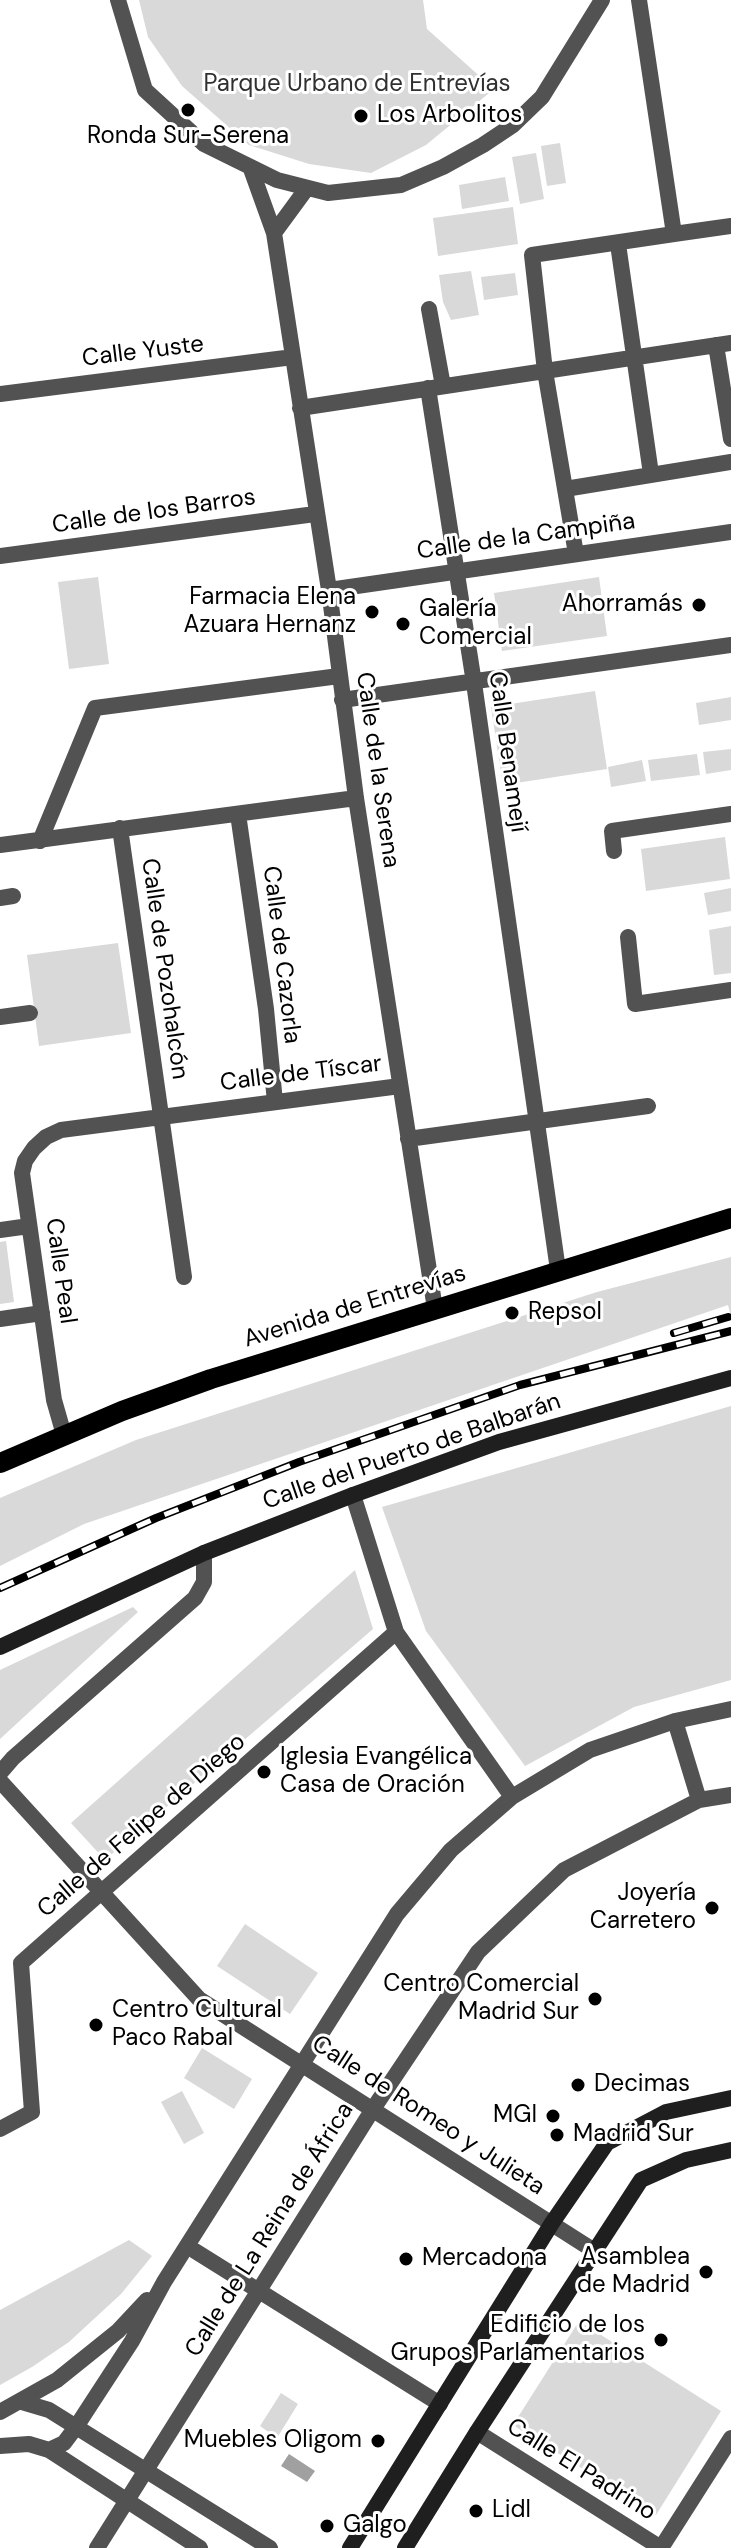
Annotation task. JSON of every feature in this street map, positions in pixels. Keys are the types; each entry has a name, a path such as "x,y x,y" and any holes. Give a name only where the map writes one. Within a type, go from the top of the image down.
{"main road":[{"name":"Avenida de Entrevías","path":"0,1463 122,1411 211,1379 731,1218"},
{"name":"Calle del Puerto de Balbarán","path":"0,1647 204,1553 353,1495 499,1442 731,1378"},
{"path":"350,2548 552,2223 607,2143 666,2112 731,2098"},
{"path":"405,2548 641,2180 686,2160 731,2150"}],"street":[{"path":"118,0 145,90 204,144 277,180 328,193 401,185 443,167 513,125 542,97 602,0"},
{"path":"639,0 674,234"},
{"name":"Calle de la Serena","path":"251,169 274,233 329,590 356,798 435,1309"},
{"path":"274,233 307,188"},
{"path":"576,554 545,371 532,255 731,226"},
{"path":"618,244 651,474"},
{"name":"Calle Benamejí","path":"429,309 456,572 558,1270"},
{"path":"300,408 724,344 731,439"},
{"name":"Calle Yuste","path":"0,394 293,357"},
{"path":"565,489 731,462"},
{"name":"Calle de los Barros","path":"0,556 315,514"},
{"name":"Calle de la Campiña","path":"329,590 731,532"},
{"path":"342,700 731,645"},
{"path":"40,841 95,708 339,676"},
{"path":"0,845 356,798"},
{"name":"Calle de Cazorla","path":"238,814 266,1009 275,1102"},
{"path":"614,851 612,831 731,814"},
{"name":"Calle de Pozohalcón","path":"120,828 161,1117"},
{"path":"628,937 635,1004 731,990"},
{"path":"0,1017 30,1013"},
{"name":"Calle de Tíscar","path":"61,1130 400,1086"},
{"path":"408,1139 648,1106"},
{"path":"161,1117 184,1277"},
{"name":"Calle Peal","path":"61,1130 46,1137 25,1161 22,1173 54,1400 64,1435"},
{"path":"0,1230 29,1226"},
{"path":"0,1319 42,1313"},
{"path":"353,1495 396,1632 512,1797"},
{"path":"0,1773 13,1758 195,1598 204,1582 204,1553"},
{"name":"Calle de Felipe de Diego","path":"0,2129 32,2112 21,1963 396,1632"},
{"path":"49,2450 64,2443 76,2427 397,1914 451,1850 512,1797 590,1750 675,1721 731,1709"},
{"path":"675,1721 699,1800"},
{"name":"Calle de Romeo y Julieta","path":"0,1781 199,1999 596,2252"},
{"name":"Calle de La Reina de África","path":"97,2548 373,2109 478,1952 564,1870 699,1800 731,1795"},
{"path":"195,2251 440,2404"},
{"path":"0,2412 57,2380 118,2331 164,2282"},
{"path":"22,2402 49,2410 270,2548"},
{"name":"Calle El Padrino","path":"477,2432 661,2548"},
{"path":"661,2548 731,2438"},
{"path":"0,2446 29,2444 49,2450 200,2548"}],"green space":[{"name":"Parque Urbano de Entrevías","path":"139,0 423,0 427,29 494,89 426,145 371,173 309,164 249,145 182,86 148,37"},
{"path":"560,143 566,183 547,186 541,146"},
{"path":"536,153 544,199 520,204 512,157"},
{"path":"505,177 509,201 462,209 459,185"},
{"path":"513,207 518,244 438,256 433,218"},
{"path":"471,271 479,315 451,320 443,302 439,275"},
{"path":"515,273 518,295 484,300 481,277"},
{"path":"98,577 109,664 69,669 58,582"},
{"path":"599,577 607,636 502,651 494,593"},
{"path":"595,691 607,769 503,785 491,707"},
{"path":"731,697 731,720 699,725 696,703"},
{"path":"731,749 731,770 706,774 703,752"},
{"path":"697,754 700,775 651,781 648,760"},
{"path":"642,760 646,781 611,787 608,767"},
{"path":"725,837 730,879 646,891 641,849"},
{"path":"731,888 731,911 708,915 704,893"},
{"path":"731,926 731,973 714,975 709,930"},
{"path":"118,943 131,1033 39,1046 27,955"},
{"path":"6,1241 14,1302 0,1304 0,1242"},
{"path":"731,1257 731,1317 728,1305 84,1524 0,1566 0,1498 136,1440 597,1292"},
{"path":"731,1406 731,1680 634,1707 525,1766 426,1631 382,1507"},
{"path":"355,1570 373,1629 105,1860 71,1823"},
{"path":"133,1607 138,1612 0,1739 0,1670"},
{"path":"245,1924 318,1973 290,2014 217,1966"},
{"path":"202,2048 252,2079 234,2109 184,2078"},
{"path":"182,2091 204,2133 184,2144 161,2102"},
{"path":"129,2240 152,2256 121,2294 69,2342 0,2385 0,2310"},
{"path":"579,2321 721,2411 656,2515 513,2425"},
{"path":"281,2393 298,2404 277,2438 260,2426"}],"shaded area":[{"path":"289,2454 315,2471 307,2482 281,2466"}],"railway":[{"path":"674,1333 728,1317"},
{"path":"0,1588 156,1518 299,1462 520,1385 731,1331"}],"place":[{"name":"Ronda Sur-Serena","path":"188,110"},
{"name":"Los Arbolitos","path":"361,116"},
{"name":"Ahorramás","path":"699,605"},
{"name":"Farmacia Elena Azuara Hernanz","path":"372,612"},
{"name":"Galería Comercial","path":"403,624"},
{"name":"Repsol","path":"512,1313"},
{"name":"Iglesia Evangélica Casa de Oración","path":"264,1772"},
{"name":"Joyería Carretero","path":"712,1908"},
{"name":"Centro Comercial Madrid Sur","path":"595,1999"},
{"name":"Centro Cultural Paco Rabal","path":"96,2025"},
{"name":"Decimas","path":"578,2085"},
{"name":"MGI","path":"553,2116"},
{"name":"Madrid Sur","path":"557,2135"},
{"name":"Mercadona","path":"406,2259"},
{"name":"Asamblea de Madrid","path":"706,2272"},
{"name":"Edificio de los Grupos Parlamentarios","path":"661,2340"},
{"name":"Muebles Oligom","path":"378,2441"},
{"name":"Lidl","path":"476,2511"},
{"name":"Galgo","path":"327,2526"}]}
